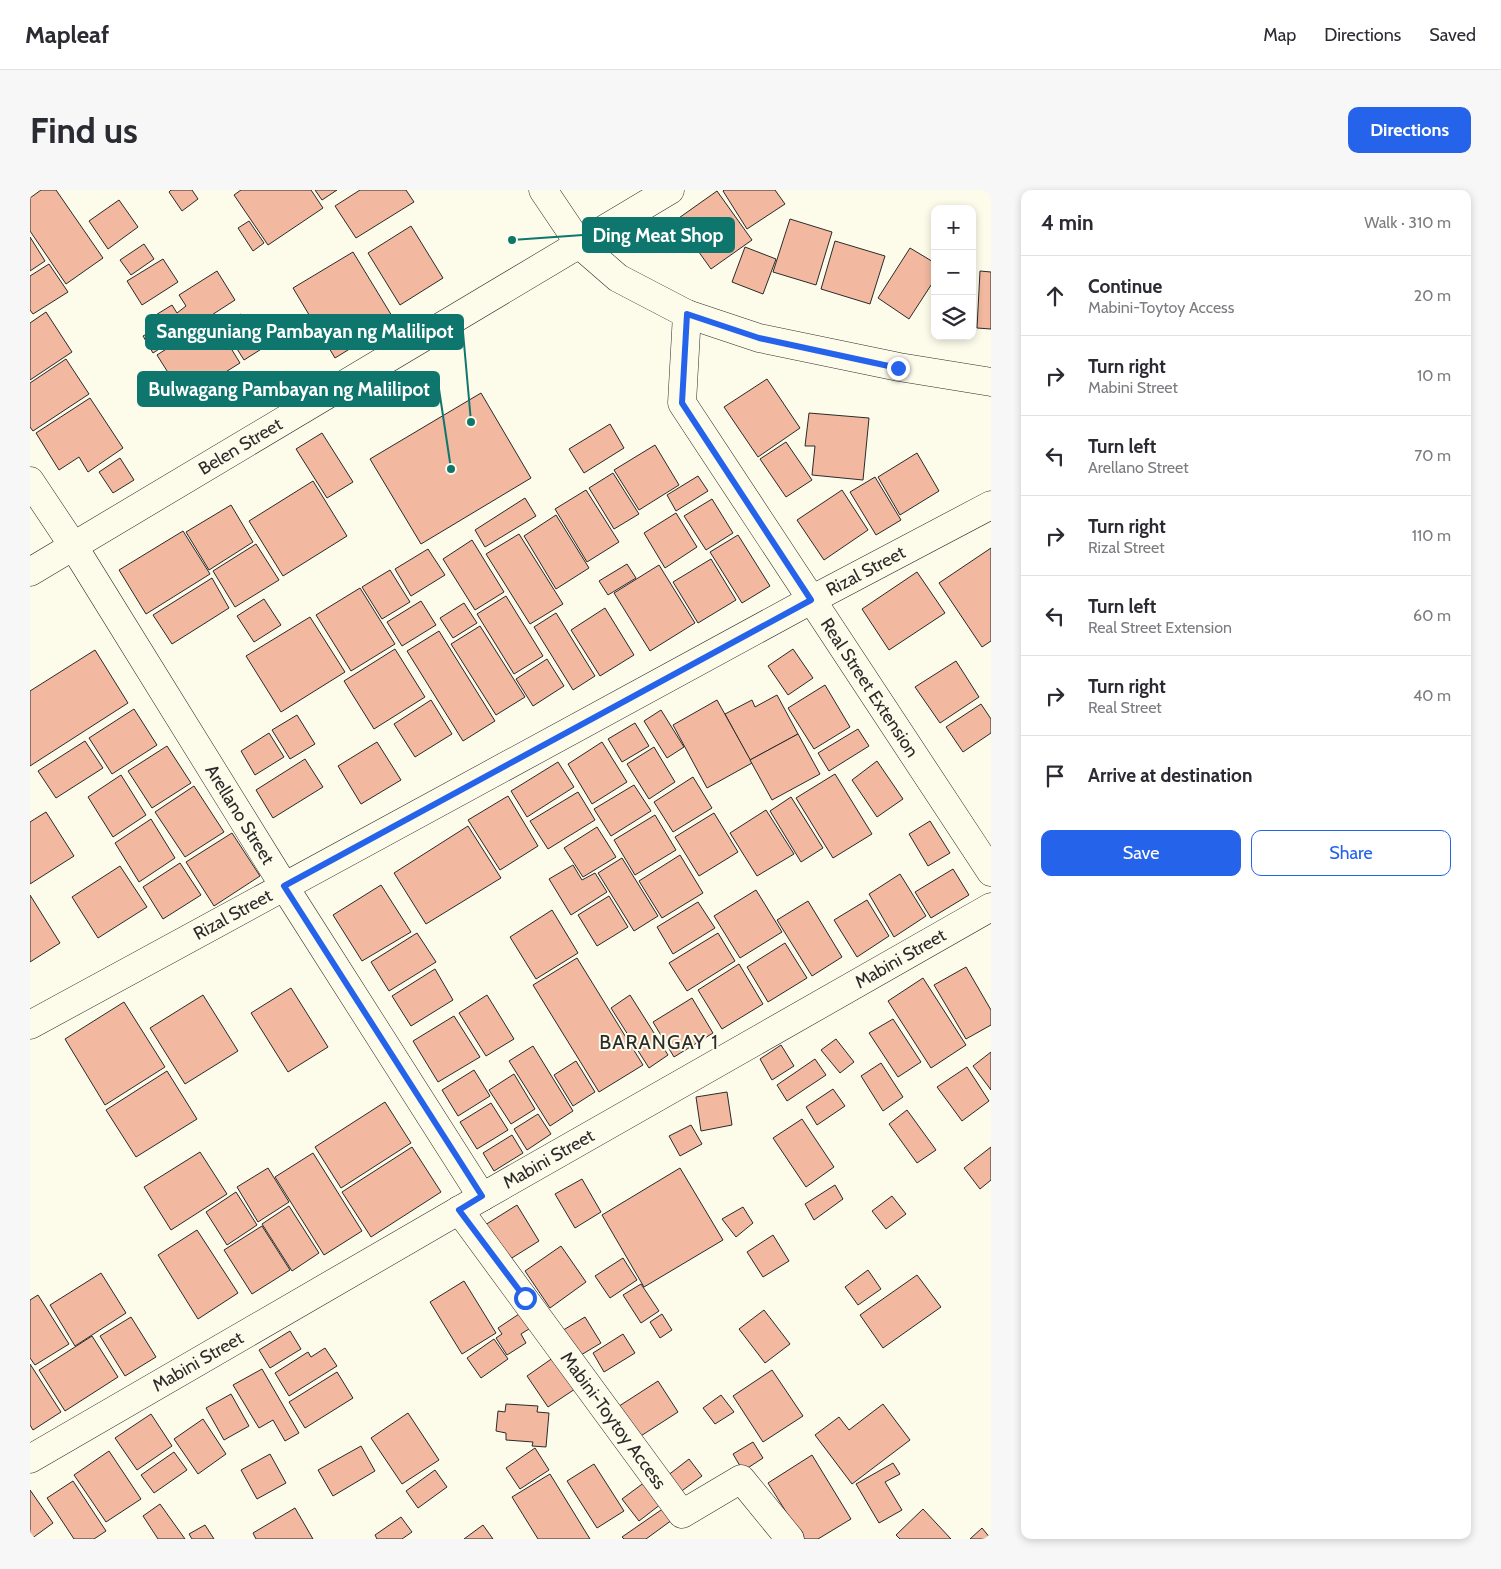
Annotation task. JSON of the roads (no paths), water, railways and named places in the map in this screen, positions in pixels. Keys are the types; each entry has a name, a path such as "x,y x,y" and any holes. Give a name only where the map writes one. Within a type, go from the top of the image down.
{"street":[{"path":"543,190 580,245 618,278 687,314 759,338 898,368 991,382"},
{"name":"Belen Street","path":"30,572 670,190"},
{"name":"Real Street Extension","path":"687,314 682,403 991,872"},
{"name":"Arellano Street","path":"30,481 74,547 284,886 482,1196"},
{"name":"Rizal Street","path":"30,1025 991,504"},
{"name":"Mabini Street","path":"30,1459 482,1196 991,907"},
{"name":"Mabini-Toytoy Access","path":"459,1210 682,1514 741,1479 790,1539"}],"place":[{"name":"Ding Meat Shop","path":"512,240"},
{"name":"Sangguniang Pambayan ng Malilipot","path":"471,422"},
{"name":"Bulwagang Pambayan ng Malilipot","path":"451,469"}],"district":[{"name":"BARANGAY 1","path":"659,1042"}]}
